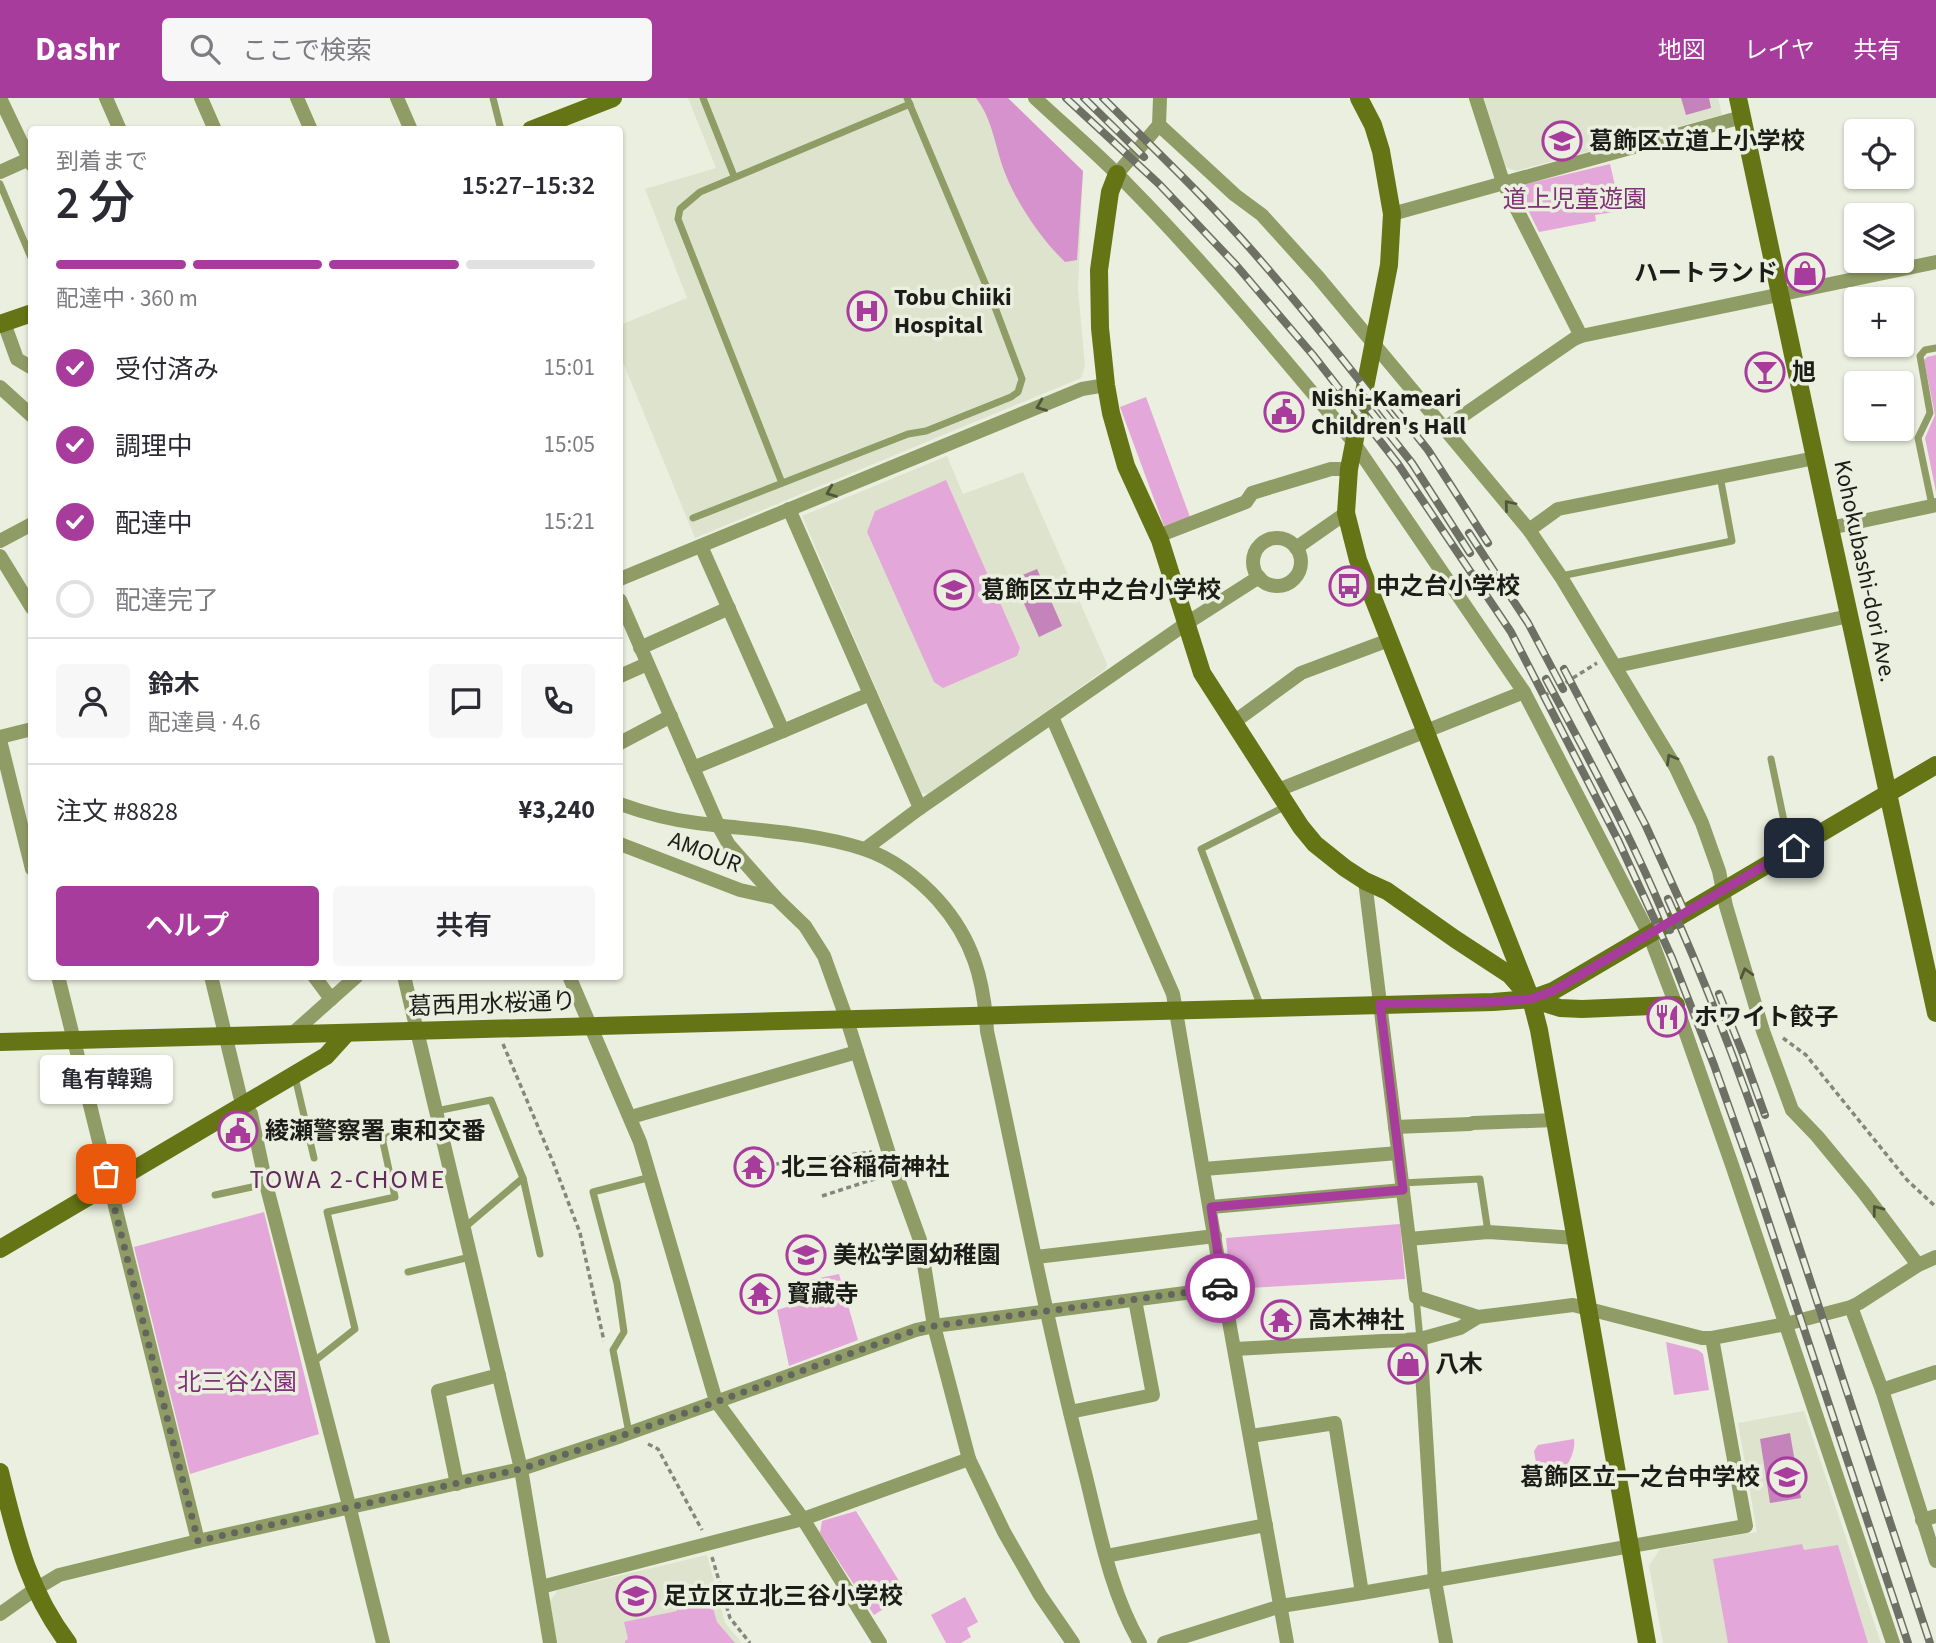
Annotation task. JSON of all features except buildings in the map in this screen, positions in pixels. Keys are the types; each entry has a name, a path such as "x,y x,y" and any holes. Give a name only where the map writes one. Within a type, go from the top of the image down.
{"street":[{"path":"0,98 28,158"},
{"path":"106,98 118,126"},
{"path":"201,98 213,126"},
{"path":"297,98 309,126"},
{"path":"397,98 409,126"},
{"path":"1035,98 1117,174 1253,321 1354,443 1527,698 1648,934 1676,1005 1893,1643"},
{"path":"1160,98 1159,125 1117,174 1110,192 1099,270 1100,328 1111,413 1126,466 1158,536 1202,673 1301,827 1315,844 1364,881 1387,891 1510,975 1531,999 1560,1008 1582,1009 1676,1005"},
{"path":"1359,98 1373,125 1381,151 1392,214 1389,265 1349,469 1346,513 1358,560 1531,999 1539,1030 1647,1643"},
{"path":"1476,98 1503,182 1581,336"},
{"name":"Kohokubashi-dori Ave.","path":"1738,98 1849,616 1889,792 1929,949 1936,1013"},
{"path":"541,126 604,100"},
{"path":"1392,214 1742,117"},
{"path":"1159,125 1235,195 1262,215 1374,343 1530,530 1613,660 1676,768 1702,823 1719,871 1763,1031 1792,1110 1864,1193 1918,1265"},
{"path":"0,172 28,163"},
{"path":"1445,428 1581,336 1936,262"},
{"path":"28,314 2,323 17,359 28,366"},
{"path":"623,578 1082,389 1106,385"},
{"path":"0,387 28,412"},
{"path":"1530,530 1558,509 1815,457"},
{"path":"1158,536 1245,502 1252,494 1331,469 1349,469"},
{"path":"1830,528 1934,506"},
{"path":"789,509 920,808"},
{"path":"1296,548 1346,513"},
{"path":"0,541 28,526"},
{"path":"1277,538 1284,539 1296,548 1301,564 1295,579 1280,586 1265,583 1259,577 1254,563 1263,543 1277,538"},
{"path":"701,546 783,731"},
{"path":"0,556 28,602"},
{"path":"865,849 1186,623 1259,577"},
{"path":"623,607 729,845 776,898 806,926 824,956 920,1240 934,1326 969,1459 1004,1532 1073,1643"},
{"path":"640,648 729,608"},
{"path":"1613,660 1849,616"},
{"path":"1234,722 1300,673 1389,640"},
{"path":"623,675 647,664"},
{"path":"693,768 870,694"},
{"path":"1282,798 1425,732 1527,698"},
{"path":"623,741 671,716"},
{"path":"1052,717 1173,994 1287,1643"},
{"path":"28,730 0,739 28,853"},
{"path":"1531,999 1553,991 1936,765"},
{"path":"623,805 646,813 695,823 822,839 865,849 922,882 961,928 979,973 987,1031 1070,1412 1106,1556 1125,1618 1139,1643"},
{"name":"AMOUR","path":"623,846 740,890 776,898"},
{"path":"1364,881 1416,1297 1478,1317"},
{"path":"59,980 198,1541"},
{"path":"212,980 240,1096 251,1114 266,1184 383,1643"},
{"path":"317,980 331,999"},
{"path":"292,1034 352,980"},
{"path":"405,980 521,1469 550,1643"},
{"path":"571,980 631,1117 716,1401 803,1519 880,1643"},
{"name":"葛西用水桜通り","path":"0,1041 346,1034 1531,999"},
{"path":"0,1249 327,1056 346,1034"},
{"path":"631,1117 857,1052"},
{"path":"1395,1127 1555,1120"},
{"path":"1204,1169 1398,1153"},
{"path":"1211,1207 1403,1187"},
{"path":"1409,1239 1488,1232 1576,1238"},
{"path":"1036,1257 1215,1236"},
{"path":"1235,1349 1420,1339 1460,1328 1478,1317 1573,1305 1702,1338 1712,1338 1786,1324 1851,1307 1918,1265 1936,1257"},
{"path":"0,1614 59,1575 521,1469 916,1330 1223,1288"},
{"path":"1070,1412 1153,1395 1135,1300"},
{"path":"1851,1307 1929,1518 1936,1561"},
{"path":"1164,1643 1281,1606 1746,1526 1712,1338"},
{"path":"1420,1339 1435,1581 1446,1643"},
{"path":"1882,1390 1936,1372"},
{"path":"457,1484 438,1391 499,1375"},
{"path":"1251,1436 1335,1423 1362,1593"},
{"path":"541,1587 803,1519 969,1459"},
{"path":"0,1472 7,1527 34,1590 68,1643"},
{"path":"1106,1556 1266,1525"}],"lane":[{"path":"494,98 500,126"},
{"path":"703,98 734,176"},
{"path":"694,518 908,434 926,431 1012,397 1018,392 1022,379 997,312 908,101 734,176 700,192 680,208 678,219 782,483"},
{"path":"0,184 28,250"},
{"path":"1934,506 1919,438 1930,413 1920,356 1925,350 1936,348"},
{"path":"1561,577 1732,541 1720,477"},
{"path":"1771,759 1788,840 1794,848"},
{"path":"1261,1008 1201,849 1282,798"},
{"path":"294,1075 314,1158"},
{"path":"312,1363 355,1329 327,1212 395,1197 382,1138 491,1100 523,1178 540,1254"},
{"path":"629,1433 613,1350 624,1332 617,1283 593,1192 651,1177"},
{"path":"464,1228 523,1178"},
{"path":"1403,1187 1480,1179 1488,1232"},
{"path":"215,1195 266,1184"},
{"path":"408,1272 470,1257"},
{"path":"1416,1297 1420,1339"}],"path":[{"path":"1527,698 1613,660"},
{"path":"1763,1031 1778,1035 1806,1055 1907,1180 1936,1207"},
{"path":"501,1040 580,1233 605,1347"},
{"path":"768,1165 888,1150"},
{"path":"822,1196 895,1172"},
{"path":"1315,1319 1412,1317"}],"shaded area":[{"name":"Tobu Chiiki Hospital","path":"688,98 1007,98 1083,172 1078,289 1085,366 1081,378 695,538 623,362 623,324 687,298 645,189 716,168"},
{"path":"976,98 1008,98 1083,171 1077,260 1065,262 1023,209 1010,185 986,115"},
{"name":"葛飾区立道上小学校","path":"1484,98 1718,98 1722,115 1516,171 1505,167"},
{"path":"1681,98 1709,98 1711,108 1686,115"},
{"name":"葛飾区立中之台小学校","path":"947,456 963,494 1023,472 1107,664 1106,669 929,794 921,793 802,516"},
{"path":"1037,569 1062,626 1039,637 1013,579"},
{"name":"葛飾区立一之台中学校","path":"1804,1411 1881,1643 1663,1643 1649,1566 1660,1549 1757,1532 1738,1423"},
{"path":"1790,1433 1801,1498 1770,1503 1760,1439"},
{"name":"足立区立北三谷小学校","path":"707,1555 725,1623 742,1643 557,1643 550,1601 558,1590"}],"green space":[{"name":"道上児童遊園","path":"1610,164 1621,211 1595,215 1596,221 1539,232 1518,190 1522,185"},
{"path":"1936,355 1936,492 1925,438 1935,415 1924,360"},
{"path":"1146,397 1190,517 1164,526 1120,407"},
{"path":"946,480 1020,648 1017,656 943,688 934,682 867,532 875,511"},
{"name":"北三谷公園","path":"264,1212 319,1434 190,1474 134,1247"},
{"path":"1400,1224 1405,1279 1231,1289 1226,1238"},
{"path":"839,1274 858,1340 789,1366 777,1310 790,1306 786,1285"},
{"path":"1666,1342 1698,1350 1703,1354 1709,1390 1674,1395"},
{"path":"1574,1439 1562,1481 1540,1485 1534,1451 1538,1445"},
{"path":"856,1511 907,1594 874,1615 820,1533 822,1521"},
{"path":"1802,1544 1804,1550 1838,1545 1868,1643 1728,1643 1713,1559"},
{"path":"965,1597 978,1622 967,1628 971,1637 961,1643 946,1643 931,1615"},
{"path":"710,1598 717,1622 735,1643 625,1643 628,1639 624,1622 677,1611 677,1605"}],"railway":[{"path":"1066,98 1159,184 1236,265 1313,355 1398,464 1511,632 1618,840 1672,958 1753,1175 1908,1643"},
{"path":"1084,98 1144,157"},
{"path":"1103,98 1255,254 1327,339 1396,427"},
{"path":"1392,405 1428,450 1488,543"},
{"path":"1370,410 1412,463 1470,553"},
{"path":"1469,533 1528,623 1563,689"},
{"path":"1564,669 1645,824 1684,910"},
{"path":"1546,679 1627,834 1670,930"},
{"path":"1668,899 1689,946 1763,1139 1930,1643"},
{"path":"1719,994 1765,1115"}],"way so far":[{"path":"106,1174 198,1541 521,1469 916,1330 1220,1288"}],"place":[{"name":"葛飾区立道上小学校","path":"1562,141"},
{"name":"ハートランド","path":"1805,273"},
{"name":"Tobu Chiiki Hospital","path":"867,311"},
{"name":"旭","path":"1765,372"},
{"name":"Nishi-Kameari Children's Hall","path":"1284,412"},
{"name":"中之台小学校","path":"1349,586"},
{"name":"葛飾区立中之台小学校","path":"954,590"},
{"name":"ホワイト餃子","path":"1667,1017"},
{"name":"綾瀬警察署 東和交番","path":"238,1131"},
{"name":"北三谷稲荷神社","path":"754,1167"},
{"name":"亀有韓鶏","path":"106,1174"},
{"name":"美松学園幼稚園","path":"806,1255"},
{"name":"寳藏寺","path":"760,1294"},
{"name":"高木神社","path":"1281,1320"},
{"name":"八木","path":"1408,1364"},
{"name":"葛飾区立一之台中学校","path":"1787,1477"},
{"name":"足立区立北三谷小学校","path":"636,1596"}],"district":[{"name":"TOWA 2-CHOME","path":"348,1179"}],"route":[{"path":"1220,1288 1223,1288 1211,1207 1403,1190 1380,1004 1493,1002 1531,999 1553,991 1794,848"}]}
